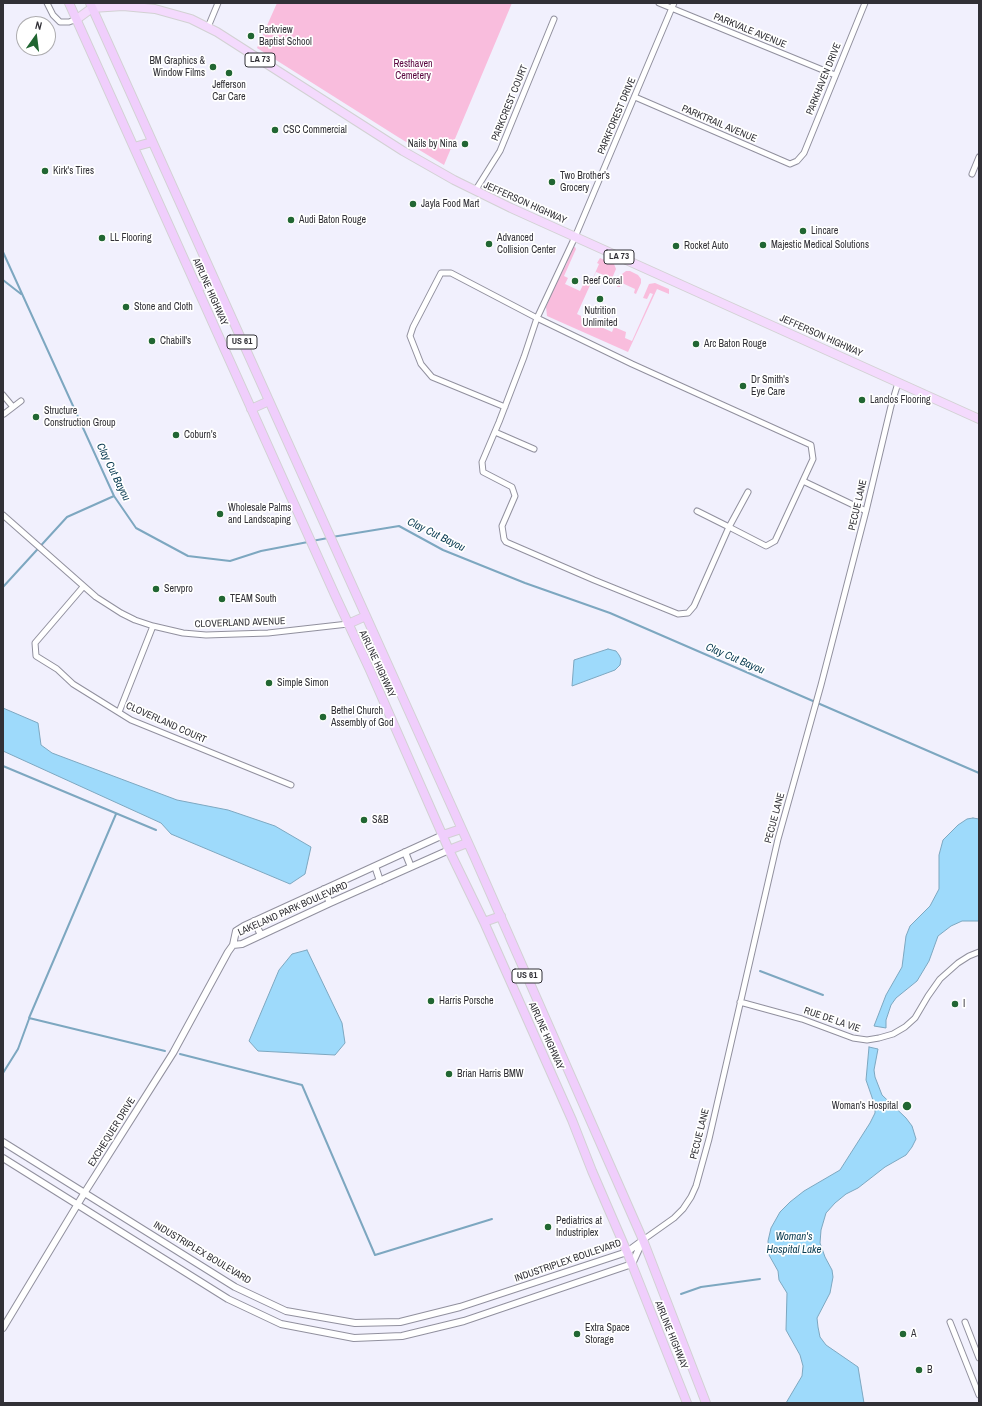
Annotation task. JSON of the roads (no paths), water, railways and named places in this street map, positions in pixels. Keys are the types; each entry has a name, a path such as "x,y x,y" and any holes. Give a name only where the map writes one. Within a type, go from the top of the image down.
{"highway":[{"name":"AIRLINE HIGHWAY","path":"70,3 251,409 369,668 449,850 484,922 572,1120 592,1172 632,1264 687,1403"},
{"name":"AIRLINE HIGHWAY","path":"91,6 366,616 644,1240 706,1403"},
{"path":"134,148 152,142"},
{"path":"197,288 215,281"},
{"path":"251,409 269,401"},
{"path":"348,624 366,616"},
{"path":"443,835 461,829"},
{"path":"449,850 467,843"},
{"path":"484,922 500,916"}],"main road":[{"name":"JEFFERSON HIGHWAY","path":"91,6 136,5 170,12 191,19 208,27 402,151 475,191 979,419"},
{"path":"77,19 91,6"}],"street":[{"path":"47,3 53,15 60,22 68,22 77,19"},
{"path":"208,27 218,3"},
{"name":"PARKVALE AVENUE","path":"659,3 835,75"},
{"name":"PARKFOREST DRIVE","path":"674,3 575,237 537,318 505,407 482,462 483,472 512,487 515,496 502,526 504,540 594,580 678,614 688,613 694,606 729,528"},
{"name":"PARKHAVEN DRIVE","path":"797,161 804,153 865,3"},
{"name":"PARKCREST COURT","path":"475,191 500,151 554,19"},
{"name":"PARKTRAIL AVENUE","path":"634,97 790,164 797,161"},
{"path":"972,174 979,157"},
{"path":"505,407 432,377 421,364 410,336 413,327 441,273 450,273 537,318 632,364 811,445 814,459 775,541 766,546 697,511"},
{"name":"PECUE LANE","path":"644,1240 678,1214 691,1197 696,1186 709,1139 778,839 811,724 898,382"},
{"path":"3,394 13,407"},
{"path":"4,414 21,401"},
{"path":"495,432 534,449"},
{"path":"803,482 866,511"},
{"path":"729,528 748,492"},
{"name":"CLOVERLAND AVENUE","path":"3,515 96,597 121,613 153,626 183,633 206,635 268,633 348,624"},
{"name":"CLOVERLAND COURT","path":"83,587 35,643 36,656 57,669 73,684 136,722 291,785"},
{"path":"119,712 153,626"},
{"name":"LAKELAND PARK BOULEVARD","path":"443,835 254,921 236,931 233,945 242,944 449,850"},
{"path":"405,852 411,867"},
{"path":"374,866 380,881"},
{"path":"324,889 330,903"},
{"path":"254,921 261,935"},
{"name":"EXCHEQUER DRIVE","path":"3,1328 173,1053 233,945"},
{"name":"RUE DE LA VIE","path":"740,1002 802,1019 853,1038 867,1040 879,1038 893,1034 905,1027 914,1018 940,979 958,963 979,952"},
{"name":"INDUSTRIPLEX BOULEVARD","path":"3,1142 86,1192 235,1287 286,1310 355,1323 400,1322 460,1307 627,1252 644,1240"},
{"path":"3,1158 228,1300 282,1324 354,1338 402,1336 464,1321 632,1264"},
{"name":"INDUSTRIPLEX BOULEVARD","path":"632,1264 644,1240"},
{"path":"950,1322 979,1395"},
{"path":"965,1322 979,1358"}],"water":[{"path":"608,649 616,651 619,655 621,659 620,665 615,670 572,686 574,660"},
{"path":"3,708 38,723 41,745 52,753 177,800 228,810 275,826 311,847 305,874 290,884 171,834 161,823 3,751"},
{"path":"967,819 979,819 979,921 962,921 951,926 938,936 929,961 917,981 896,998 891,1005 886,1020 886,1028 874,1026 886,995 902,967 906,936 910,926 930,906 939,889 939,855 943,840 958,825"},
{"path":"307,950 342,1023 345,1043 335,1055 258,1051 249,1041 279,970 292,954"},
{"name":"Woman's Hospital Lake","path":"869,1047 878,1049 874,1070 882,1095 906,1118 912,1126 916,1139 906,1155 885,1167 858,1188 846,1194 835,1203 826,1213 821,1230 820,1243 832,1270 833,1277 830,1293 817,1318 820,1337 826,1345 858,1367 864,1403 786,1403 802,1376 803,1366 800,1355 786,1330 787,1293 779,1280 778,1271 769,1255 768,1241 771,1228 780,1212 790,1202 804,1191 840,1170 870,1123 875,1113 875,1106 866,1080"}],"waterway":[{"name":"Clay Cut Bayou","path":"3,252 114,496 136,528 188,556 230,561 261,551 308,542"},
{"path":"3,280 21,294"},
{"path":"3,587 67,517 114,496"},
{"name":"Clay Cut Bayou","path":"332,537 399,526 443,550 525,583 610,613 979,773"},
{"name":"Clay Cut Bayou","path":"312,541 328,538"},
{"path":"3,766 156,830"},
{"path":"116,814 29,1018 165,1051"},
{"path":"760,971 823,995"},
{"path":"3,1073 18,1049 29,1019"},
{"path":"180,1054 302,1085 375,1255 492,1219"},
{"path":"681,1294 701,1287 760,1279"}],"place":[{"name":"Parkview Baptist School","path":"251,36"},
{"name":"BM Graphics & Window Films","path":"213,67"},
{"name":"Jefferson Car Care","path":"229,73"},
{"name":"CSC Commercial","path":"275,130"},
{"name":"Nails by Nina","path":"465,144"},
{"name":"Kirk's Tires","path":"45,171"},
{"name":"Two Brother's Grocery","path":"552,182"},
{"name":"Jayla Food Mart","path":"413,204"},
{"name":"Audi Baton Rouge","path":"291,220"},
{"name":"Lincare","path":"803,231"},
{"name":"LL Flooring","path":"102,238"},
{"name":"Advanced Collision Center","path":"489,244"},
{"name":"Majestic Medical Solutions","path":"763,245"},
{"name":"Rocket Auto","path":"676,246"},
{"name":"Reef Coral","path":"575,281"},
{"name":"Nutrition Unlimited","path":"600,299"},
{"name":"Stone and Cloth","path":"126,307"},
{"name":"Chabill's","path":"152,341"},
{"name":"Arc Baton Rouge","path":"696,344"},
{"name":"Dr Smith's Eye Care","path":"743,386"},
{"name":"Lanclos Flooring","path":"862,400"},
{"name":"Structure Construction Group","path":"36,417"},
{"name":"Coburn's","path":"176,435"},
{"name":"Wholesale Palms and Landscaping","path":"220,514"},
{"name":"Servpro","path":"156,589"},
{"name":"TEAM South","path":"222,599"},
{"name":"Simple Simon","path":"269,683"},
{"name":"Bethel Church Assembly of God","path":"323,717"},
{"name":"S&B","path":"364,820"},
{"name":"Harris Porsche","path":"431,1001"},
{"name":"I","path":"955,1004"},
{"name":"Brian Harris BMW","path":"449,1074"},
{"name":"Woman's Hospital","path":"907,1106"},
{"name":"Pediatrics at Industriplex","path":"548,1227"},
{"name":"Extra Space Storage","path":"577,1334"},
{"name":"A","path":"903,1334"},
{"name":"B","path":"919,1370"}],"park label":[{"name":"Resthaven Cemetery","path":"413,70"}]}
